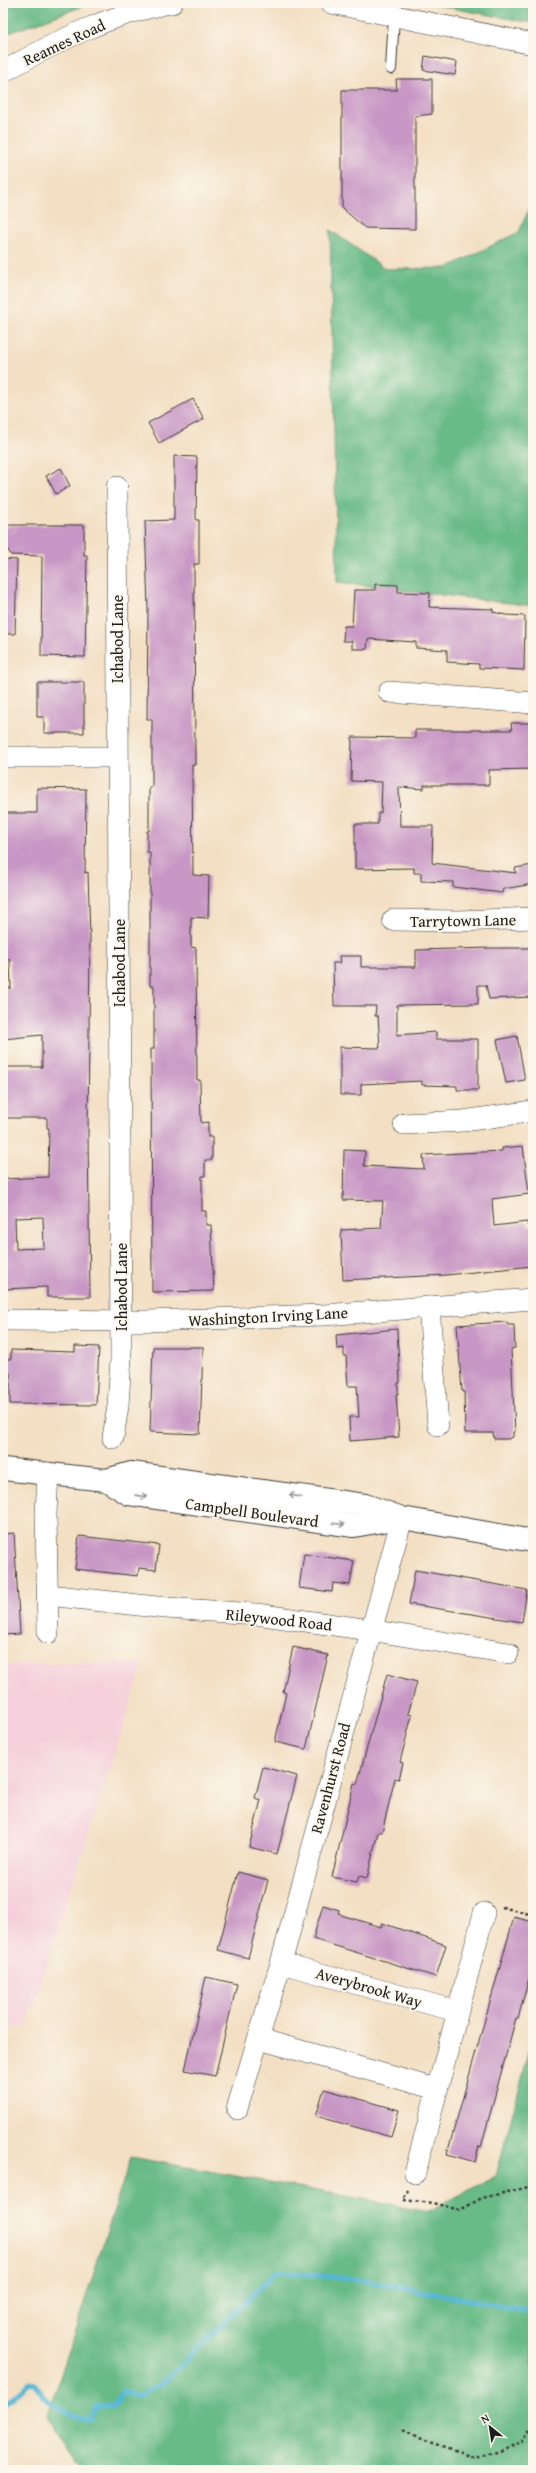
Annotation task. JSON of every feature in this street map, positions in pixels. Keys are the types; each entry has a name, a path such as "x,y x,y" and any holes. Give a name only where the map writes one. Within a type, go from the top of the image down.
{"street":[{"name":"Reames Road","path":"3,72 48,46 88,29 151,6 172,3"},
{"path":"331,3 533,44"},
{"name":"Ichabod Lane","path":"113,1438 120,1390 121,1320 116,487"},
{"path":"389,692 533,703"},
{"path":"3,757 117,757"},
{"name":"Tarrytown Lane","path":"393,920 459,922 533,918"},
{"path":"404,1124 463,1121 533,1111"},
{"name":"Washington Irving Lane","path":"3,1320 148,1321 324,1315 533,1299"},
{"path":"429,1307 438,1425"},
{"name":"Campbell Boulevard","path":"3,1469 106,1480 131,1473 365,1505 402,1518 533,1541"},
{"path":"48,1473 46,1514 48,1633"},
{"name":"Ravenhurst Road","path":"237,2109 281,1963 370,1630 402,1518"},
{"name":"Rileywood Road","path":"48,1595 166,1608 256,1614 370,1630 508,1653"},
{"path":"415,2173 456,2012 484,1913"},
{"name":"Averybrook Way","path":"281,1963 456,2012"},
{"path":"259,2039 436,2089"}],"lane":[{"path":"391,69 394,16"}],"path":[{"path":"484,1913 499,1915 501,1907 533,1915"},
{"path":"415,2173 404,2200 433,2203 460,2210 482,2198 533,2186"},
{"path":"404,2429 429,2443 470,2456 498,2453 522,2441 533,2425"}],"shaded area":[{"path":"144,1662 26,2028 3,2026 3,1665"}],"green space":[{"path":"3,3 92,3 3,35"},
{"path":"424,3 533,3 533,23"},
{"path":"533,199 533,606 337,582 330,230 386,269 447,268 519,232"},
{"path":"533,2037 533,2470 85,2470 75,2462 48,2415 131,2157 429,2211 496,2176"}],"building":[{"path":"425,56 457,62 455,75 423,70"},
{"path":"396,79 432,79 432,114 415,116 415,229 365,228 342,208 342,90 397,90"},
{"path":"193,399 204,419 159,443 148,423"},
{"path":"174,456 197,457 196,520 199,520 199,564 194,564 195,765 192,765 193,875 209,876 208,918 191,917 191,947 196,948 197,1080 200,1080 201,1123 208,1122 208,1137 212,1137 212,1160 205,1160 205,1176 202,1176 202,1211 206,1211 206,1225 211,1225 214,1291 152,1292 151,1049 154,1049 154,986 150,986 150,852 147,852 147,831 149,831 149,787 152,787 152,719 147,719 148,609 145,521 174,520"},
{"path":"61,468 70,486 56,494 46,476"},
{"path":"10,525 84,525 84,555 87,555 85,657 41,656 42,556 11,555 3,541 3,529"},
{"path":"3,559 17,560 15,634 3,634"},
{"path":"375,584 398,585 398,592 430,593 429,607 493,609 493,612 506,615 525,616 524,670 479,668 479,664 447,662 447,650 416,648 416,642 368,639 367,649 352,649 352,641 343,641 344,626 352,626 354,590 375,590"},
{"path":"37,682 84,682 84,733 44,733 44,717 37,717"},
{"path":"511,723 533,723 533,769 489,770 489,785 424,785 424,789 399,787 400,826 433,826 432,863 516,873 515,868 533,865 533,884 503,889 502,893 453,887 453,882 421,881 421,873 414,873 414,868 355,869 355,824 378,824 378,813 381,813 382,782 351,781 352,737 415,738 415,730 512,730"},
{"path":"37,788 86,789 85,873 88,872 90,938 88,1133 90,1297 47,1297 47,1287 3,1289 3,1179 48,1177 49,1128 47,1128 47,1118 3,1118 3,1067 42,1067 42,1035 3,1039 3,988 11,988 10,960 3,959 3,813 37,813","holes":["43,1217 44,1248 16,1249 15,1218"]},
{"path":"530,948 532,997 489,999 486,985 478,985 478,1004 397,1005 397,1035 436,1032 436,1039 478,1039 478,1090 457,1090 457,1086 422,1085 422,1081 361,1084 361,1095 340,1095 340,1047 380,1048 378,1016 375,1016 376,1006 334,1006 333,963 340,963 339,956 361,956 361,967 416,967 416,950"},
{"path":"517,1036 525,1080 506,1083 497,1040"},
{"path":"523,1146 529,1194 492,1199 494,1226 527,1222 528,1226 533,1226 532,1266 446,1275 343,1280 341,1230 381,1228 383,1201 343,1200 344,1150 365,1151 364,1166 424,1169 423,1155 502,1151 502,1148"},
{"path":"507,1322 508,1325 514,1325 515,1348 511,1349 515,1432 513,1432 513,1437 508,1439 494,1439 493,1433 465,1433 464,1391 462,1391 457,1325"},
{"path":"397,1329 400,1383 398,1383 398,1394 396,1394 399,1437 350,1441 349,1417 359,1417 357,1386 348,1386 346,1356 344,1356 344,1348 337,1349 336,1335"},
{"path":"75,1346 99,1347 96,1405 10,1404 10,1373 4,1373 5,1359 11,1359 11,1350 75,1352"},
{"path":"153,1347 203,1347 200,1434 150,1432"},
{"path":"14,1533 20,1634 3,1635 3,1534"},
{"path":"79,1536 159,1545 156,1570 139,1568 138,1576 75,1569"},
{"path":"304,1554 354,1561 350,1585 333,1583 332,1592 299,1588"},
{"path":"415,1570 527,1590 522,1622 409,1604"},
{"path":"293,1647 328,1655 306,1749 275,1742 286,1693 283,1692"},
{"path":"387,1674 417,1682 408,1714 412,1715 400,1762 403,1763 399,1779 395,1778 382,1832 378,1832 367,1878 359,1876 357,1882 332,1877 354,1783 357,1784"},
{"path":"263,1767 297,1776 277,1854 249,1847 261,1800 255,1798"},
{"path":"238,1872 268,1880 248,1958 218,1950"},
{"path":"323,1905 339,1910 338,1914 381,1927 382,1923 446,1945 436,1977 313,1939"},
{"path":"514,1917 533,1922 533,1964 518,2018 516,2018 481,2147 479,2146 475,2162 447,2154"},
{"path":"206,1977 237,1984 215,2076 185,2070"},
{"path":"324,2089 399,2110 391,2137 316,2116"}],"waterway":[{"path":"3,2405 31,2383 35,2384 39,2391 58,2408 90,2420 96,2407 114,2405 121,2393 126,2392 137,2396 154,2386 160,2385 277,2271 368,2281 527,2311 533,2308"}]}
